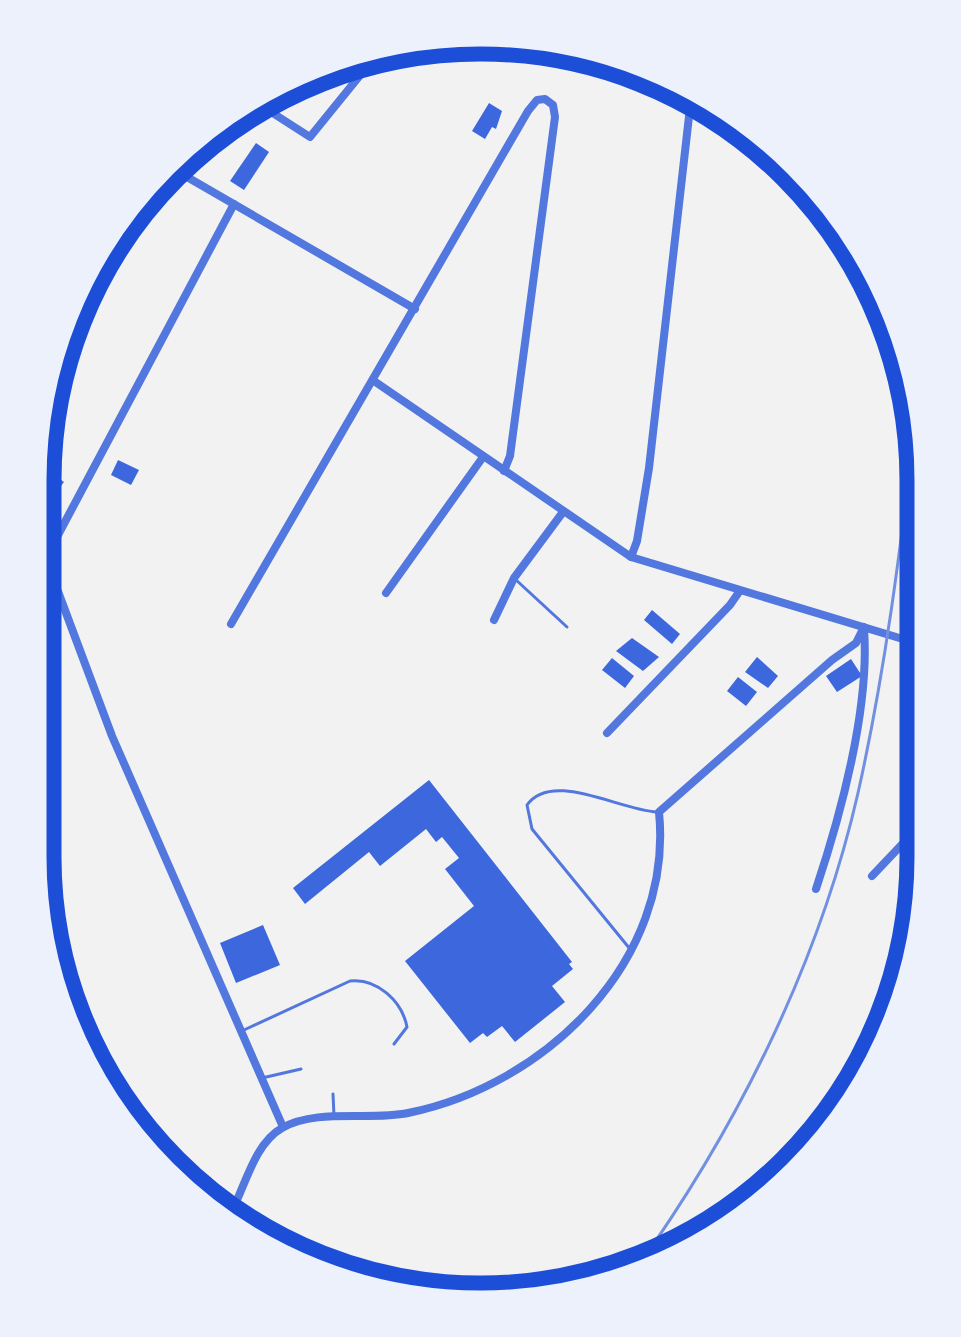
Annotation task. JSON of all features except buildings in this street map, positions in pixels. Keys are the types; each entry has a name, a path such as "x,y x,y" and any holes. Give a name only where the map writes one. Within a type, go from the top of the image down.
{"street":[{"path":"268,110 310,137 364,71"},
{"path":"231,624 528,111 545,99 553,105 555,117 505,471"},
{"path":"631,556 649,468 690,109"},
{"path":"183,175 415,309"},
{"path":"54,539 234,204"},
{"path":"374,382 631,556 907,640"},
{"path":"386,593 483,457"},
{"path":"494,620 514,578 563,512"},
{"path":"54,578 112,736 239,1033 284,1126"},
{"path":"607,734 739,592"},
{"path":"236,1206 266,1141 284,1126 309,1119 372,1119 422,1109 508,1074 592,1010 632,952 655,878 659,812 856,643 864,628"},
{"path":"816,889 834,836 867,668 864,628"},
{"path":"872,876 906,840"}],"lane":[{"path":"514,578 567,627"},
{"path":"632,952 532,829 527,805 541,791 552,788 634,811 659,812"},
{"path":"239,1033 350,980 361,980 377,986 403,1012 407,1027 394,1044"},
{"path":"260,1078 301,1069"},
{"path":"333,1094 334,1119"}],"railway":[{"path":"651,1248 739,1103 770,1043 821,920 868,745 907,489"}]}
